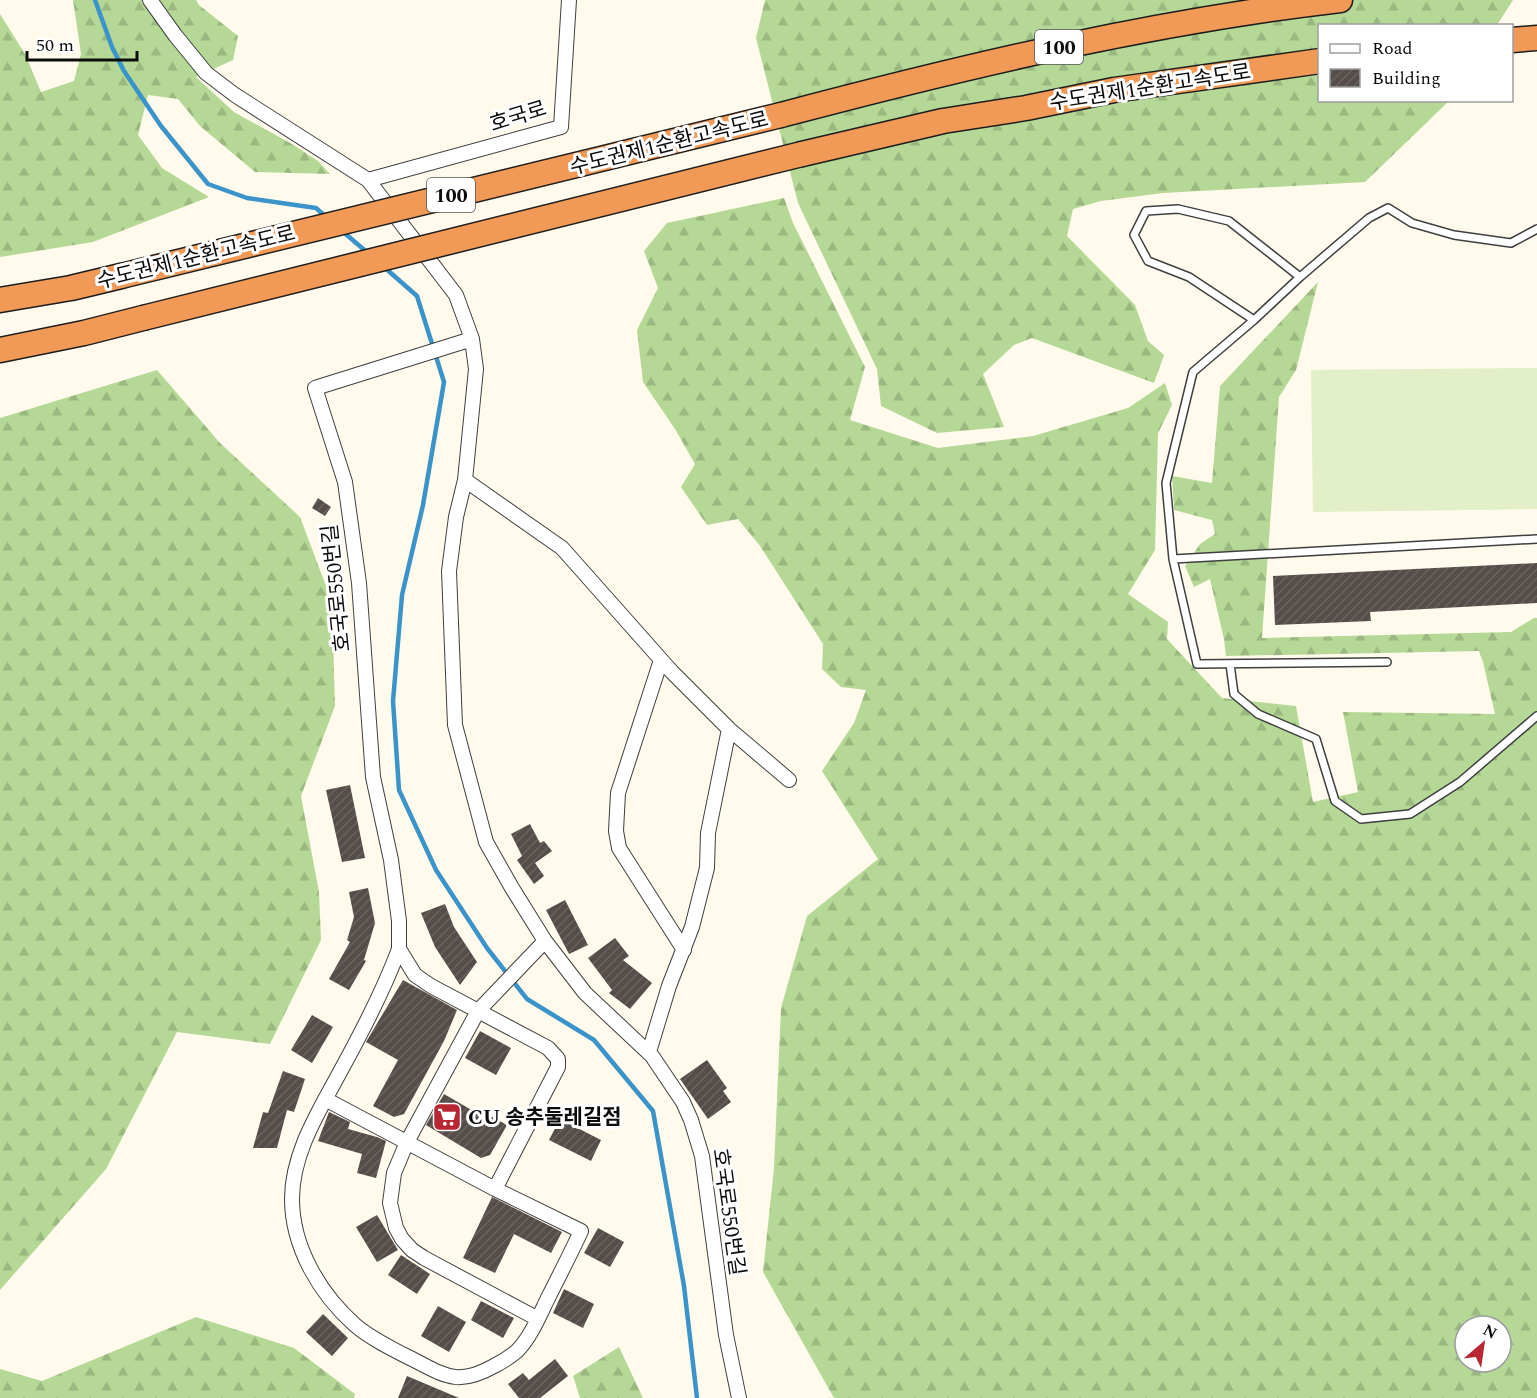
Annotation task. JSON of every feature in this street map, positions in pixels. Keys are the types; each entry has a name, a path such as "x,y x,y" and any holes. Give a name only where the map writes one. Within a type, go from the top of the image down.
{"highway":[{"name":"수도권제1순환고속도로","path":"4,297 71,288 782,115 928,76 1104,37 1278,7 1340,0"},
{"path":"1513,40 1537,38"},
{"name":"수도권제1순환고속도로","path":"5,351 943,121 1026,108 1114,90 1318,61"}],"street":[{"name":"호국로550번길","path":"150,0 206,73 235,95 368,180 456,295 472,339 476,369 465,480 456,517 449,571 454,725 486,842 545,941 585,993 649,1052 683,1102 691,1120 702,1156 726,1335 739,1398"},
{"name":"호국로","path":"368,180 561,127 569,0"},
{"name":"호국로550번길","path":"325,1099 495,1189 581,1231 538,1319 518,1350 509,1357 474,1375 443,1376 357,1327 344,1314 310,1268 293,1220 292,1196 303,1146 325,1099 385,986 399,949 399,921 391,860 373,777 359,584 345,482 315,388 472,339"},
{"path":"465,480 562,548 662,660 729,729 789,780"},
{"path":"662,660 618,793 615,831 619,848 684,950"},
{"path":"649,1052 669,986 692,927 707,868 708,833 729,729"},
{"path":"538,1319 412,1250 396,1228 390,1203 394,1173 407,1142 478,1011 545,941"},
{"path":"399,949 415,975 431,986 548,1048 559,1061 495,1189"}],"lane":[{"path":"1387,662 1197,664 1173,559 1166,483 1193,372 1369,218 1388,208 1412,223 1444,232 1511,243 1537,229"},
{"path":"1254,320 1189,277 1148,261 1134,235 1146,211 1178,209 1229,221 1300,277"},
{"path":"1173,559 1537,539"},
{"path":"1230,664 1234,694 1258,714 1316,739 1335,801 1361,819 1410,814 1460,782 1537,716"}],"green space":[{"path":"73,0 196,0 199,5 238,36 233,60 196,77 234,112 292,144 318,161 330,174 255,172 200,126 178,99 148,95 138,135 162,168 209,197 93,242 0,257 0,14 25,54 41,92 74,81 81,54"},
{"path":"765,0 1513,0 1498,24 1318,24 1318,102 1448,102 1365,182 1163,193 1101,201 1073,209 1067,236 1135,305 1148,341 1164,355 1154,383 1032,338 1014,345 983,374 1004,427 937,433 881,406 877,369 798,203 756,38"},
{"path":"784,198 793,223 865,367 850,420 938,448 1033,436 1128,408 1165,383 1172,405 1158,433 1155,550 1128,594 1168,622 1167,639 1222,698 1296,706 1313,802 1358,792 1343,712 1495,714 1479,651 1226,656 1210,579 1194,587 1185,566 1200,544 1215,534 1212,520 1174,510 1172,476 1212,483 1220,386 1318,282 1296,370 1279,397 1262,638 1511,632 1537,618 1537,1398 834,1398 763,1272 774,1168 781,1008 807,916 878,859 822,771 854,723 866,690 841,687 822,669 823,644 760,546 738,519 707,525 681,487 695,464 675,429 643,382 637,330 658,288 644,251 667,223"},
{"path":"1537,368 1537,509 1313,512 1311,370"},
{"path":"157,370 220,443 300,517 332,602 335,706 301,796 319,892 321,940 270,1044 177,1032 106,1169 0,1290 0,418"},
{"path":"196,1317 294,1348 355,1394 354,1398 0,1398 0,1369 42,1381"},
{"path":"619,1347 643,1398 580,1398 573,1376"}],"building":[{"path":"318,498 331,507 325,516 312,508"},
{"path":"1537,563 1537,603 1370,612 1371,621 1275,625 1273,576"},
{"path":"350,785 365,858 342,862 326,790"},
{"path":"530,824 540,843 544,841 552,851 535,863 544,876 534,884 517,860 522,856 511,834"},
{"path":"368,888 375,923 364,960 366,961 349,990 329,979 350,942 347,940 354,917 349,892"},
{"path":"565,900 588,945 569,954 546,910"},
{"path":"445,904 454,927 477,962 460,985 435,947 421,913"},
{"path":"615,938 629,956 623,960 652,983 630,1009 609,993 612,990 588,958"},
{"path":"403,980 457,1010 444,1041 404,1114 394,1117 373,1106 398,1060 366,1042"},
{"path":"312,1015 333,1027 312,1063 291,1050"},
{"path":"480,1031 511,1048 496,1075 465,1058"},
{"path":"707,1060 727,1088 723,1091 731,1102 708,1119 680,1079"},
{"path":"283,1071 305,1079 294,1112 287,1110 277,1148 253,1148 263,1112 268,1113"},
{"path":"444,1094 475,1112 476,1108 507,1125 490,1155 481,1158 426,1125"},
{"path":"329,1112 350,1122 348,1129 386,1141 376,1178 357,1173 362,1154 318,1141"},
{"path":"560,1119 601,1140 591,1161 549,1140"},
{"path":"492,1197 562,1232 551,1253 514,1234 495,1273 463,1258"},
{"path":"377,1215 398,1250 377,1262 356,1227"},
{"path":"598,1228 624,1242 610,1267 584,1253"},
{"path":"401,1255 430,1274 417,1294 388,1275"},
{"path":"564,1289 594,1304 583,1328 553,1313"},
{"path":"481,1301 514,1318 503,1338 471,1320"},
{"path":"438,1306 466,1322 449,1352 421,1336"},
{"path":"323,1314 348,1338 332,1356 306,1332"},
{"path":"555,1359 568,1376 540,1398 519,1398 508,1384 523,1373 529,1380"},
{"path":"407,1376 459,1398 398,1398"}],"waterway":[{"path":"95,0 112,47 124,71 161,126 208,184 247,198 316,208 326,217"},
{"path":"341,230 369,254"},
{"path":"384,267 417,296 444,382 423,505 402,595 393,701 399,790 436,870 487,948 527,999 594,1040 653,1111 684,1286 697,1398"}],"place":[{"name":"CU 송추둘레길점","path":"447,1117"}]}
